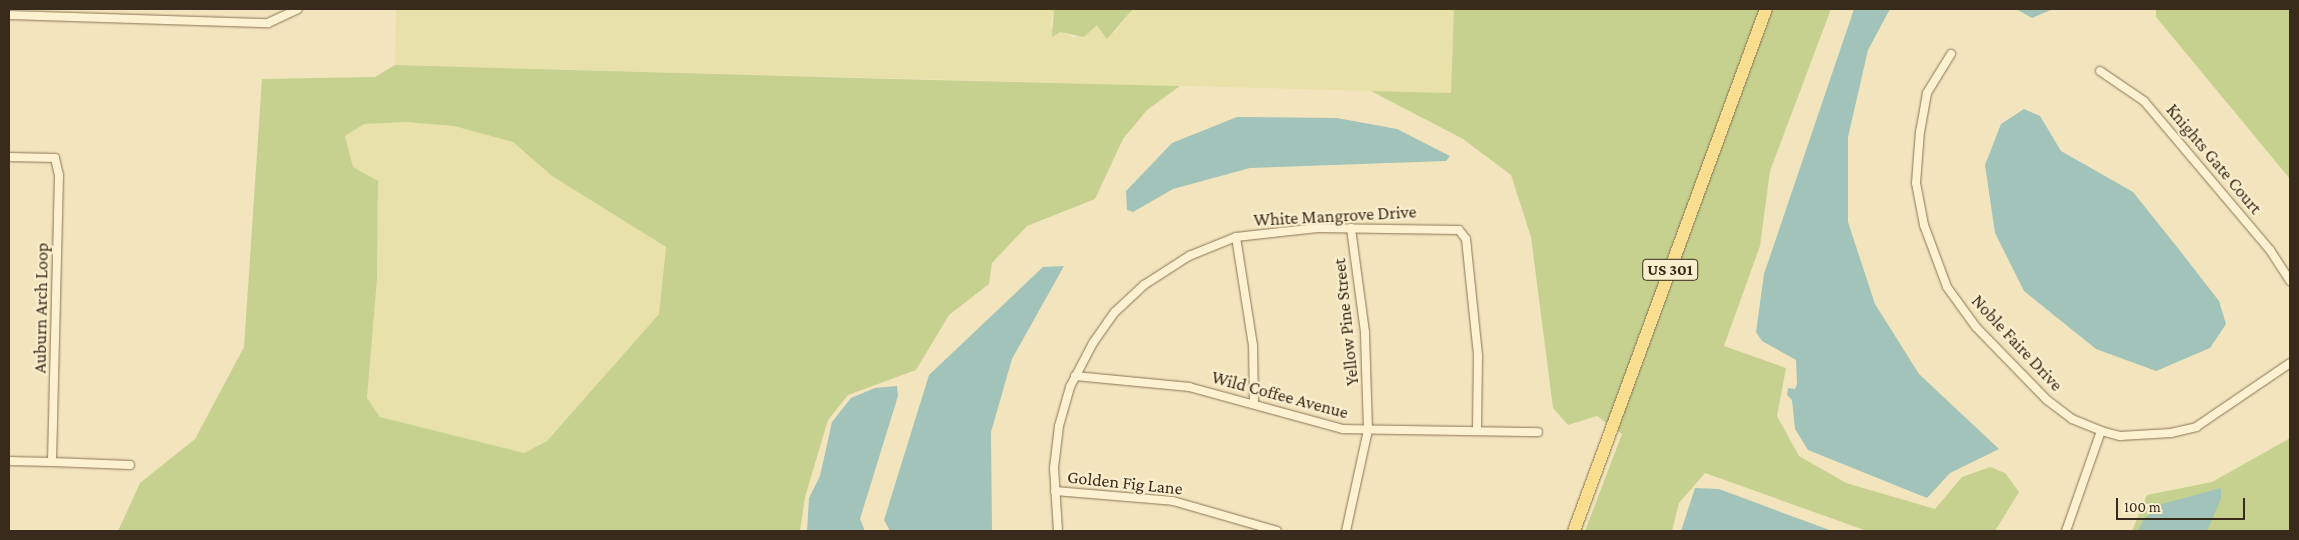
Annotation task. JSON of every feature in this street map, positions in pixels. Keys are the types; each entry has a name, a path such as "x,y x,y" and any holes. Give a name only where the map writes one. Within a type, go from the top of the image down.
{"main road":[{"name":"US 301","path":"1574,531 1766,9"}],"street":[{"path":"9,15 268,23 298,9"},
{"name":"Noble Faire Drive","path":"1951,54 1927,93 1916,183 1924,225 1947,287 1976,327 2047,400 2072,419 2100,432 2148,435 2196,427 2290,363"},
{"name":"Knights Gate Court","path":"2100,71 2144,101 2264,242 2290,281"},
{"name":"Auburn Arch Loop","path":"9,157 55,158 59,175 52,462"},
{"name":"White Mangrove Drive","path":"1058,531 1055,491 1059,426 1075,376 1108,322 1134,294 1190,256 1236,237 1351,228 1443,227 1459,230 1466,239 1478,356 1477,431"},
{"name":"Yellow Pine Street","path":"1346,531 1368,430 1365,332 1351,228"},
{"path":"1236,237 1253,344 1254,401"},
{"name":"Wild Coffee Avenue","path":"1075,376 1166,383 1254,401 1326,426 1368,430 1538,432"},
{"path":"2066,531 2100,432"},
{"path":"9,461 130,465"},
{"name":"Golden Fig Lane","path":"1055,491 1173,501 1277,531"}],"shaded area":[{"path":"396,9 1054,9 1050,26 1073,38 1098,25 1115,33 1133,9 1454,9 1451,93 395,65"},
{"path":"406,122 454,126 513,142 552,176 666,247 659,314 547,441 523,453 380,417 367,398 377,279 378,181 353,167 345,136 364,124"}],"green space":[{"path":"1054,9 1133,9 1107,39 1097,25 1084,37 1060,32 1052,37"},
{"path":"1454,9 1761,9 1608,424 1597,416 1568,425 1553,408 1531,237 1511,175 1463,139 1371,91 1451,93"},
{"path":"1770,9 1831,9 1770,171 1760,246 1724,346 1786,368 1777,416 1799,456 1846,483 1935,509 1962,477 1990,467 2005,473 2019,492 1995,531 1867,531 1705,473 1679,503 1672,531 1585,531 1622,434 1616,429"},
{"path":"2156,9 2290,9 2290,179 2156,17"},
{"path":"395,65 1180,86 1147,110 1123,139 1095,199 1027,226 992,263 989,284 949,315 916,370 848,395 828,420 805,497 800,531 118,531 140,483 195,439 244,347 262,79 375,77","holes":["406,122 454,126 513,142 552,176 666,247 659,314 547,441 524,453 380,417 367,398 377,279 378,181 353,167 345,136 364,124"]},
{"path":"2290,438 2290,531 2132,531 2147,495 2212,482"}],"water":[{"path":"1854,9 1890,9 1868,50 1848,137 1848,222 1875,304 1919,374 1999,449 1950,473 1927,498 1808,450 1795,429 1792,400 1787,395 1788,388 1795,389 1797,384 1796,360 1762,341 1756,332 1764,274"},
{"path":"2016,9 2053,9 2032,18"},
{"path":"2024,109 2040,116 2061,151 2133,192 2181,252 2219,301 2226,324 2210,348 2156,371 2096,349 2024,291 1995,233 1985,165 2001,124"},
{"path":"1237,117 1337,118 1397,129 1450,156 1446,161 1250,168 1173,189 1133,212 1127,210 1126,191 1172,143"},
{"path":"1064,266 1012,359 991,432 992,531 890,531 884,520 929,375 1043,267"},
{"path":"897,386 898,396 860,519 865,531 807,531 809,498 820,476 832,422 851,398 875,388"},
{"path":"1695,488 1719,489 1832,531 1681,531"},
{"path":"2221,488 2221,499 2207,531 2138,531 2144,519 2162,504"}]}
